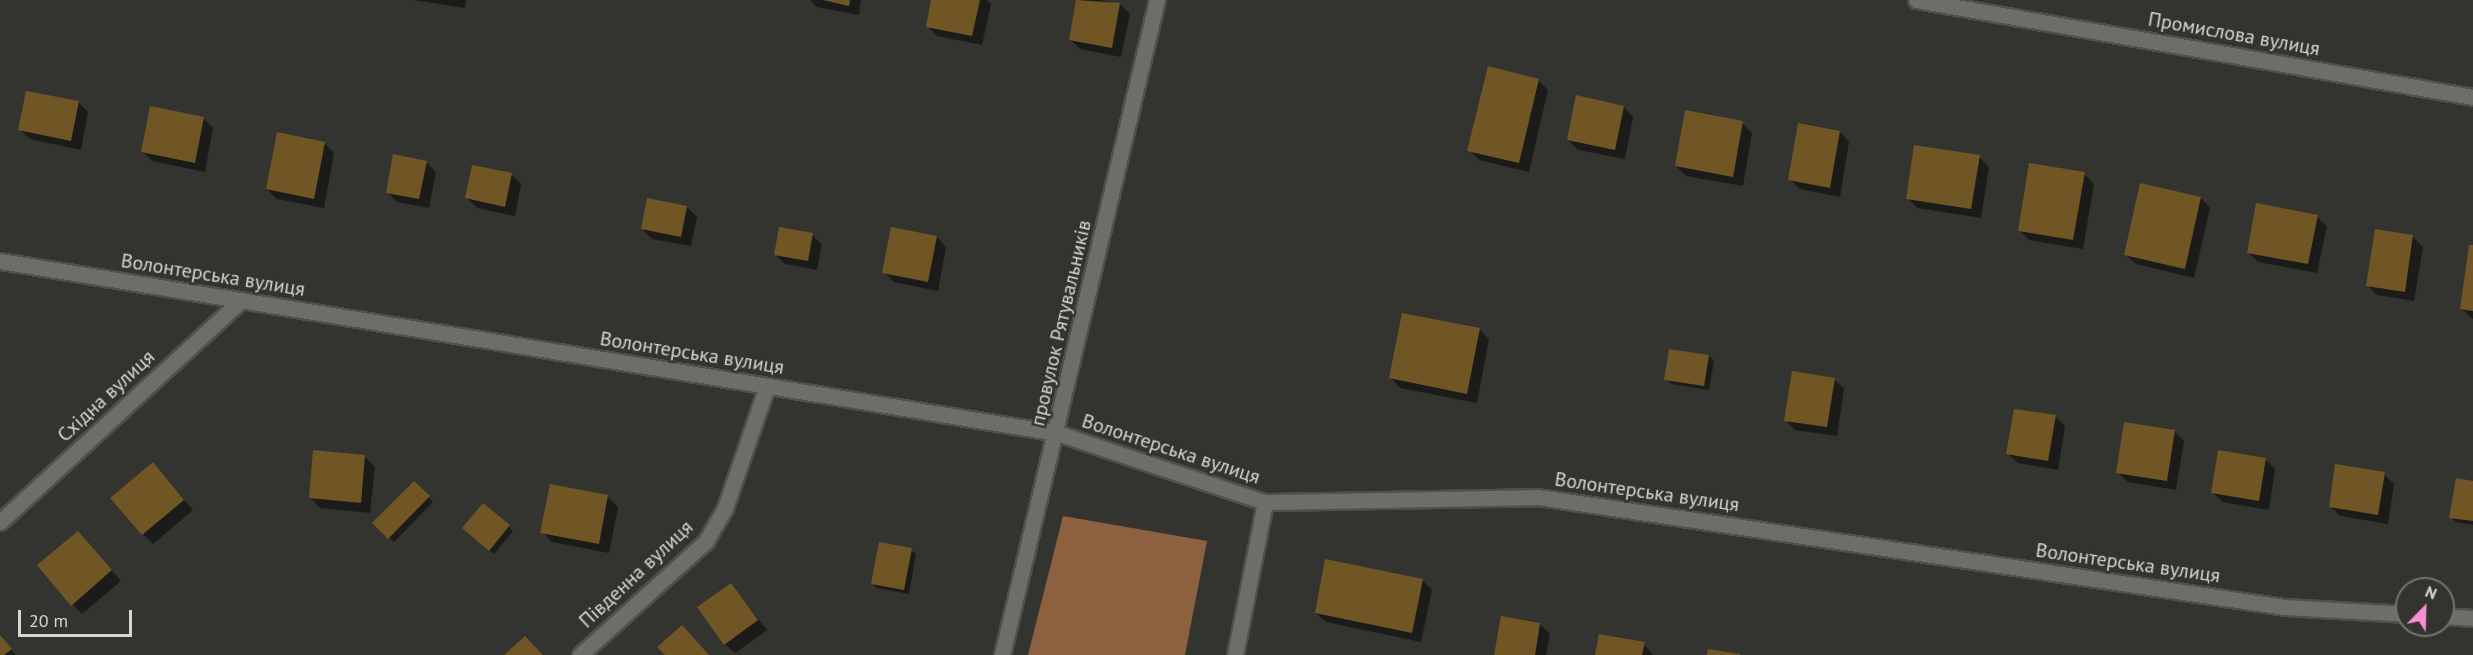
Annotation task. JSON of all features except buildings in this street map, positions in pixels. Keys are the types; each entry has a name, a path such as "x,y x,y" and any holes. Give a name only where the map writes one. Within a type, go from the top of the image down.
{"street":[{"name":"провулок Рятувальників","path":"1002,655 1057,433 1157,0"},
{"name":"Промислова вулиця","path":"1916,0 2473,97"},
{"name":"Волонтерська вулиця","path":"0,261 1057,433 1265,502 1538,497 2285,607 2395,613"},
{"name":"Східна вулиця","path":"0,522 240,301"},
{"name":"Південна вулиця","path":"580,655 706,541 725,508 767,386"},
{"path":"1235,655 1265,502"},
{"path":"2455,617 2473,618"}],"shaded area":[{"path":"1063,516 1207,541 1185,655 1028,655"}]}
